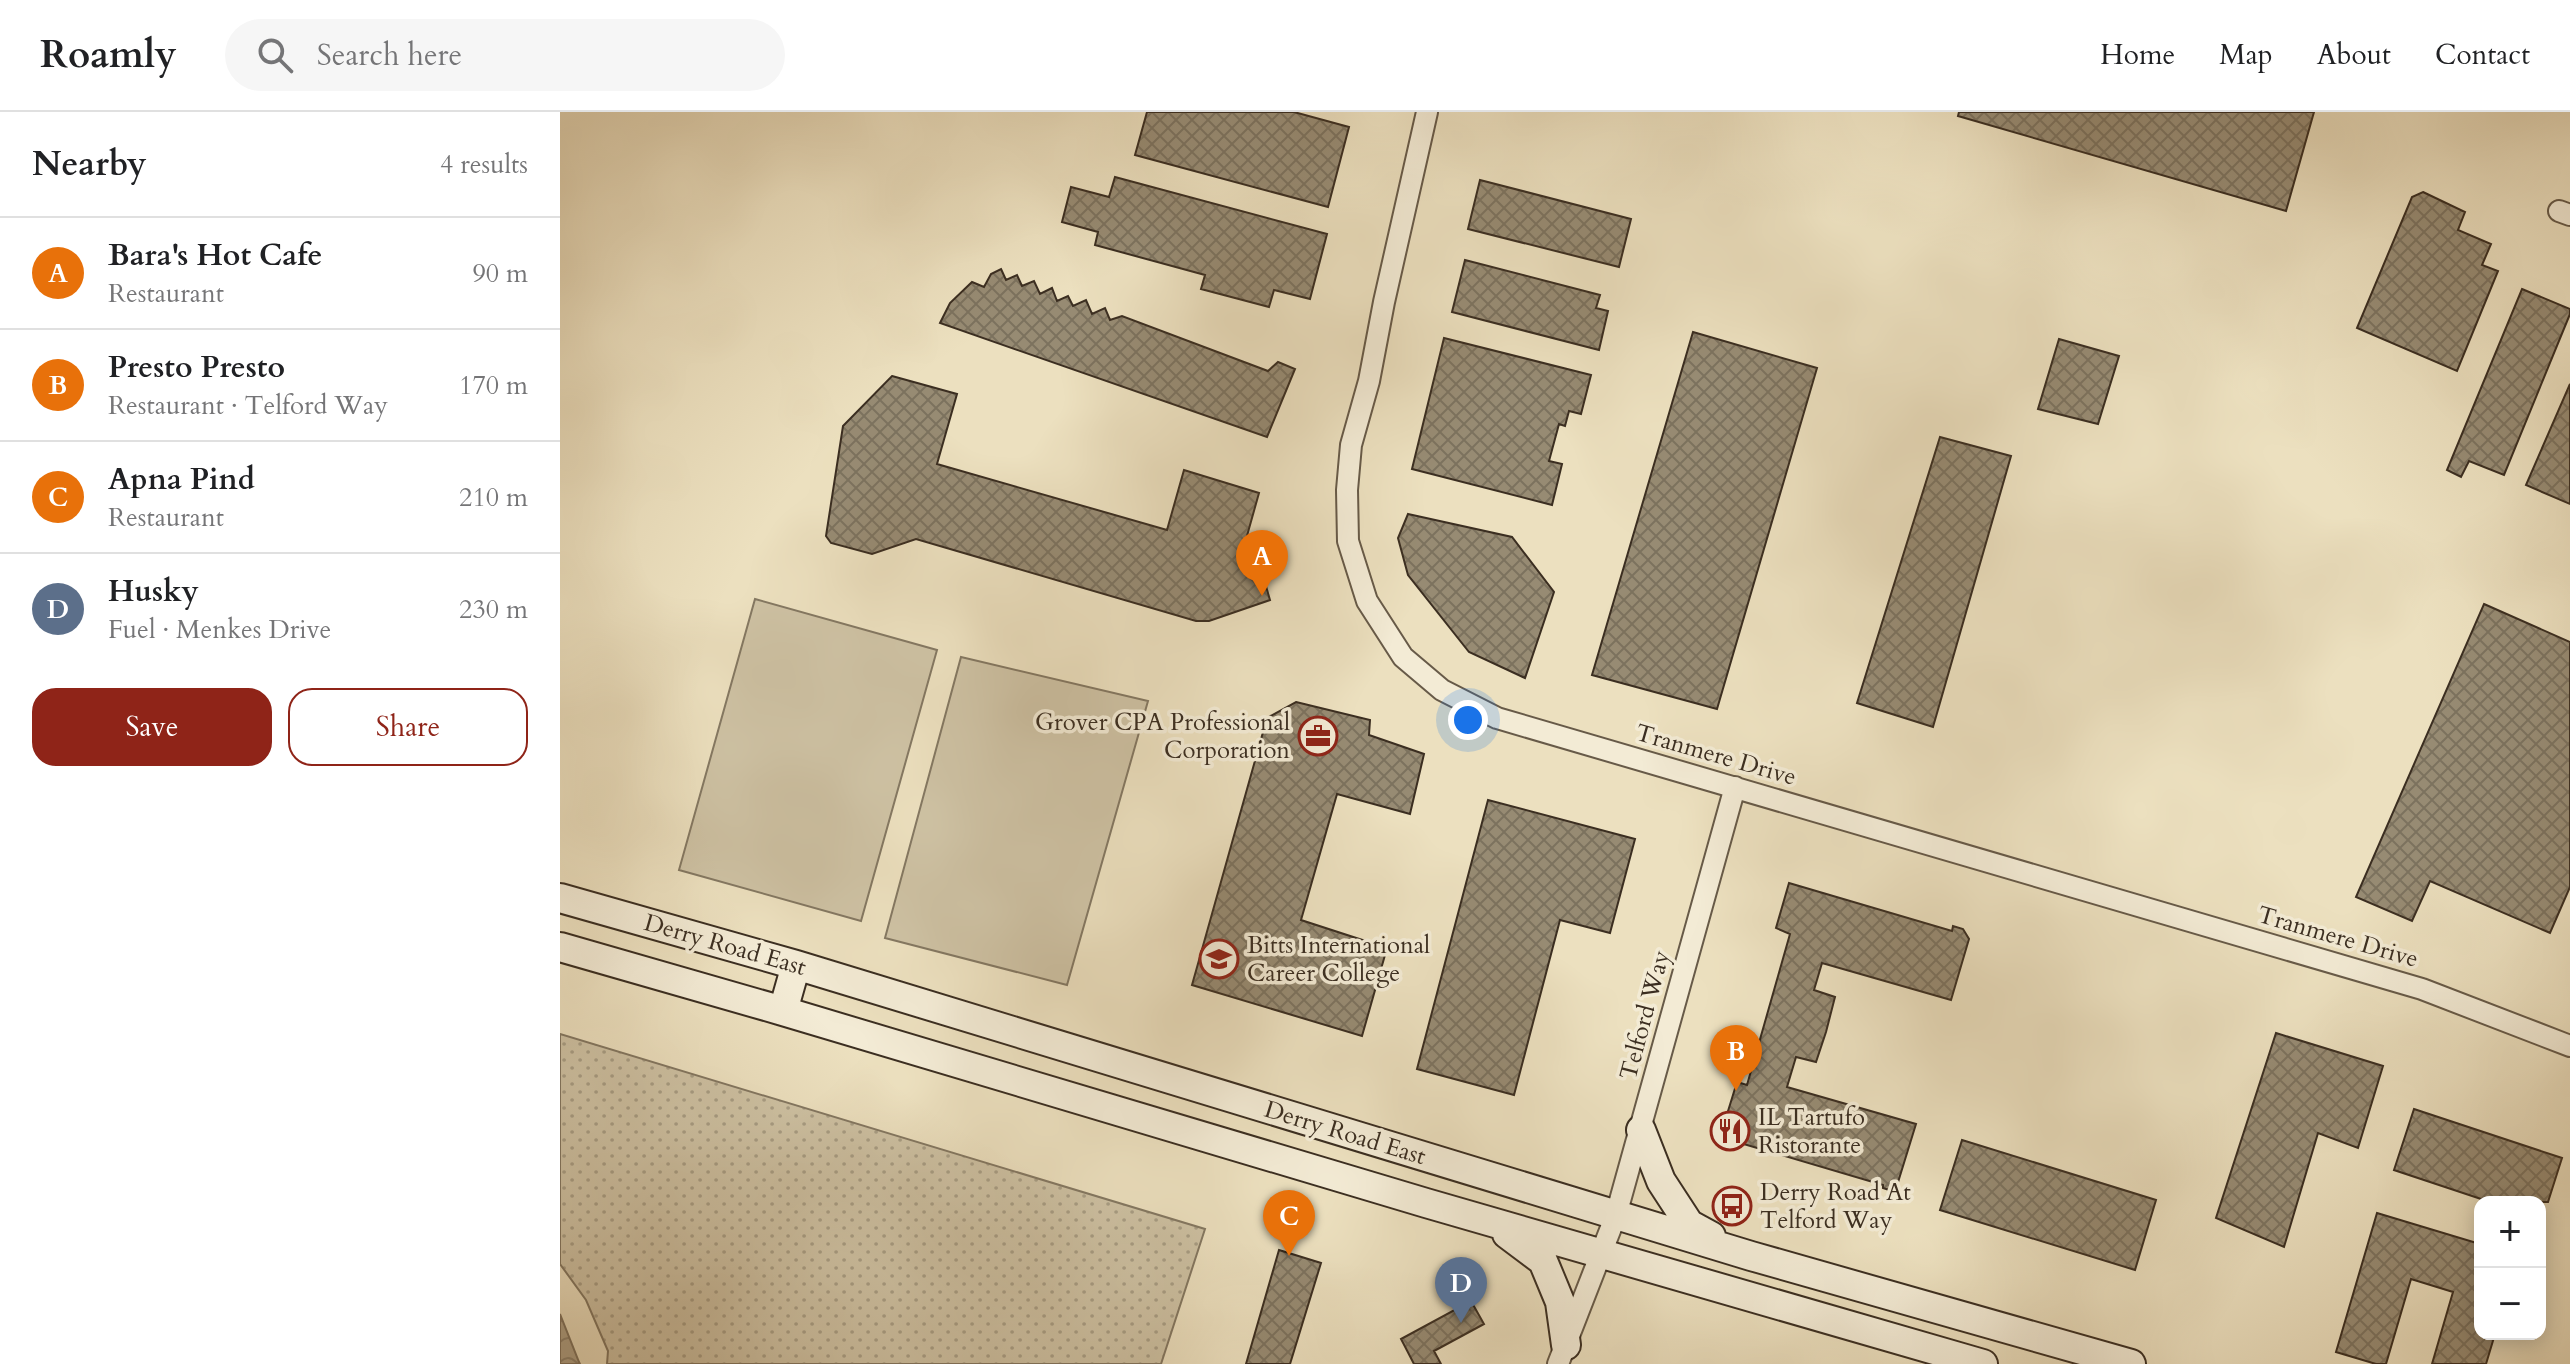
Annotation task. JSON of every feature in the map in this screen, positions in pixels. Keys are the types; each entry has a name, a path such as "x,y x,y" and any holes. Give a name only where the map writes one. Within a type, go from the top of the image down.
{"main road":[{"name":"Derry Road East","path":"560,898 796,965 1751,1256 2131,1364"},
{"name":"Derry Road East","path":"560,947 1983,1364"},
{"path":"783,1011 796,965"},
{"path":"1641,1130 1661,1181 1689,1224 1751,1256"},
{"path":"1490,1222 1543,1261 1560,1302 1562,1355"}],"street":[{"name":"Tranmere Drive","path":"1427,112 1369,381 1351,445 1347,490 1348,541 1367,601 1403,657 1442,690 1497,718 2422,989 2570,1046"},
{"name":"Telford Way","path":"1562,1355 1616,1215 1735,787"}],"shaded area":[{"path":"755,599 937,650 861,921 679,870"},
{"path":"961,657 1148,701 1067,985 885,938"},
{"path":"560,1034 1205,1229 1161,1364 607,1364 608,1351 586,1300 560,1264"}],"water":[{"path":"560,1314 579,1362 580,1364 560,1364"}],"building":[{"path":"1147,112 1294,112 1349,127 1328,207 1135,155"},
{"path":"1959,112 2314,112 2286,211 1958,116"},
{"path":"1115,177 1327,234 1310,299 1274,290 1269,307 1201,289 1205,275 1095,245 1098,232 1062,222 1071,187 1109,197"},
{"path":"1480,180 1631,219 1619,267 1468,229"},
{"path":"2423,192 2465,212 2458,230 2491,244 2482,265 2498,271 2457,371 2357,328 2412,197"},
{"path":"1465,260 1600,295 1596,308 1608,311 1599,350 1452,312"},
{"path":"1001,269 1006,280 1017,275 1022,286 1034,281 1040,294 1052,288 1057,301 1068,296 1073,306 1086,300 1092,314 1105,308 1110,320 1122,316 1268,371 1278,362 1295,369 1267,437 940,323 950,303 972,282 984,287 991,274"},
{"path":"2522,289 2570,309 2570,314 2504,475 2469,461 2461,477 2447,470"},
{"path":"1693,332 1817,368 1717,709 1592,675"},
{"path":"1444,338 1591,375 1581,414 1569,411 1565,426 1559,424 1549,461 1562,464 1552,505 1412,469"},
{"path":"2059,339 2119,356 2098,424 2038,409"},
{"path":"892,376 957,394 937,464 1167,530 1184,470 1259,493 1243,550 1257,555 1270,600 1209,621 1196,621 916,539 872,554 831,543 826,536 843,426"},
{"path":"2570,384 2570,504 2526,485"},
{"path":"1940,437 2011,456 1933,727 1857,703"},
{"path":"1408,514 1512,537 1554,592 1525,678 1469,652 1408,575 1398,538"},
{"path":"2484,604 2570,642 2570,887 2550,933 2430,881 2412,921 2356,897"},
{"path":"1296,702 1370,720 1369,735 1424,754 1410,814 1337,794 1301,920 1387,948 1362,1036 1192,985 1267,718"},
{"path":"1488,800 1635,839 1610,933 1560,920 1514,1095 1417,1069"},
{"path":"1789,883 1952,931 1953,926 1963,929 1969,939 1951,1000 1822,963 1814,990 1835,997 1826,1032 1816,1062 1796,1057 1787,1087 1916,1124 1895,1192 1883,1188 1883,1185 1720,1137 1737,1082 1747,1085 1790,934 1776,928"},
{"path":"2276,1033 2383,1066 2358,1148 2318,1133 2284,1247 2216,1218"},
{"path":"2414,1109 2562,1158 2548,1202 2546,1196 2474,1197 2394,1170"},
{"path":"1962,1140 2156,1200 2135,1270 1940,1210"},
{"path":"2377,1213 2474,1242 2474,1340 2493,1340 2486,1364 2432,1364 2453,1292 2411,1279 2386,1364 2336,1352"},
{"path":"1279,1250 1321,1263 1290,1364 1246,1364"},
{"path":"1471,1301 1484,1324 1434,1351 1441,1364 1414,1364 1401,1339"}],"place":[{"name":"Bara's Hot Cafe","path":"1262,596"},
{"name":"Grover CPA Professional Corporation","path":"1318,736"},
{"name":"Bitts International Career College","path":"1219,959"},
{"name":"Presto Presto","path":"1736,1091"},
{"name":"IL Tartufo Ristorante","path":"1730,1131"},
{"name":"Derry Road At Telford Way","path":"1732,1206"},
{"name":"Apna Pind","path":"1289,1256"},
{"name":"Husky","path":"1461,1323"}]}
